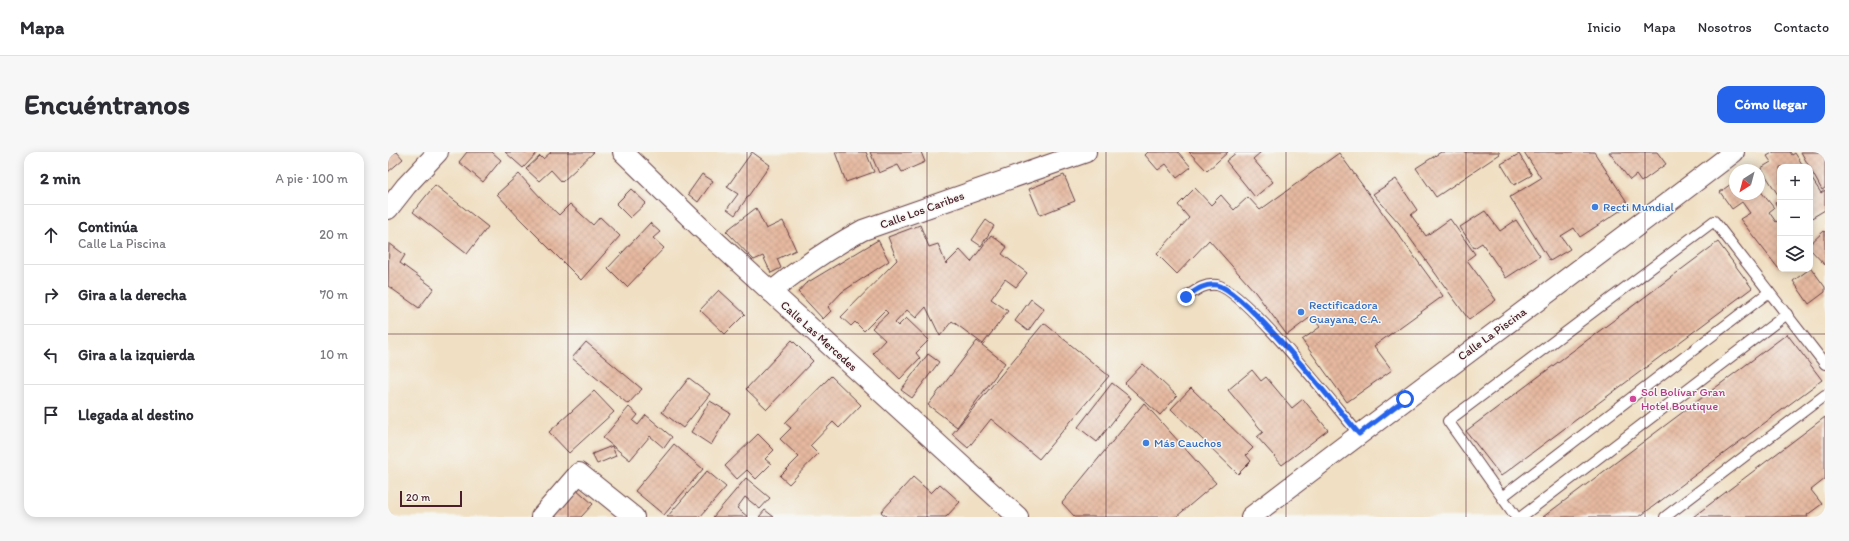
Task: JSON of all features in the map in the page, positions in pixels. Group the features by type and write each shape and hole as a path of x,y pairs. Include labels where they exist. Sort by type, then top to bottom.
{"street":[{"path":"388,209 406,186 438,152"},
{"name":"Calle Las Mercedes","path":"623,152 693,221 1018,517"},
{"name":"Calle Los Caribes","path":"771,292 801,267 831,247 863,230 1086,152"},
{"name":"Calle La Piscina","path":"1251,517 1359,434 1604,252 1734,152"},
{"path":"541,517 579,473 634,517"}],"lane":[{"path":"1516,517 1448,421 1714,221 1825,364"},
{"path":"1186,297 1199,288 1210,285 1227,289 1238,297 1268,329 1359,434"},
{"path":"1502,497 1769,292"},
{"path":"1522,517 1787,314"},
{"path":"1665,517 1825,395"}],"building":[{"path":"388,152 397,152 403,159 388,172"},
{"path":"467,152 492,152 501,160 483,182 459,162"},
{"path":"505,152 538,152 523,168"},
{"path":"551,152 594,152 562,182 551,170 539,181 526,169 540,156 543,159"},
{"path":"752,152 770,165 735,215 727,209 738,194 727,187"},
{"path":"835,152 866,152 874,172 846,182"},
{"path":"870,152 921,152 925,162 902,172 898,165 879,173"},
{"path":"1148,152 1178,152 1191,167 1177,178 1166,164 1158,170 1145,155"},
{"path":"1189,152 1228,152 1207,171"},
{"path":"1237,152 1261,152 1253,159 1273,182 1255,197 1226,161"},
{"path":"1441,152 1499,152 1500,154 1436,197 1416,168"},
{"path":"1524,152 1594,152 1629,205 1580,237 1574,228 1561,236 1570,249 1550,261 1510,197 1541,178"},
{"path":"1609,152 1657,152 1666,164 1641,182 1636,175 1630,180"},
{"path":"1774,152 1790,152 1792,155 1795,153 1802,164 1777,164 1777,193 1765,174 1765,166 1771,162 1767,156"},
{"path":"1801,152 1825,152 1825,188 1822,190 1813,174 1813,164 1808,164"},
{"path":"1339,153 1443,296 1374,346 1392,370 1347,402 1302,340 1320,327 1312,316 1287,335 1255,292 1209,240 1177,274 1157,254 1189,218 1178,205 1195,188 1211,205 1221,195 1234,210 1248,197 1260,210"},
{"path":"1519,154 1532,175 1514,185 1501,164"},
{"path":"519,174 559,215 570,204 593,225 600,217 620,236 581,280 497,194"},
{"path":"702,174 713,181 698,202 688,194"},
{"path":"1064,175 1075,201 1040,215 1029,189"},
{"path":"1396,179 1417,210 1411,215 1426,236 1450,219 1475,254 1467,260 1496,300 1469,320 1399,223 1373,194"},
{"path":"1813,181 1821,193 1825,190 1825,210 1813,217"},
{"path":"435,185 488,227 467,254 413,212"},
{"path":"1729,185 1729,200 1765,200 1765,197 1774,208 1769,212 1776,222 1777,221 1777,267 1740,219 1750,213 1742,202 1732,209 1720,192"},
{"path":"631,189 646,203 630,218 616,204"},
{"path":"756,208 766,229 783,221 796,250 777,259 781,268 771,273 763,256 754,260 726,231"},
{"path":"1485,211 1500,231 1516,220 1540,256 1506,278 1482,243 1474,248 1460,227"},
{"path":"986,220 994,226 981,246 972,240"},
{"path":"650,223 660,232 653,238 664,248 627,287 608,268"},
{"path":"920,225 929,247 938,244 946,264 960,250 971,262 991,235 1007,247 1002,254 1027,273 1016,287 1005,279 991,299 1008,311 983,344 952,321 940,336 926,307 916,318 907,310 895,323 898,326 906,318 929,340 916,353 920,358 900,379 873,353 885,340 872,328 888,313 885,310 864,331 855,322 851,326 841,317 897,260 888,237"},
{"path":"1824,231 1825,232 1825,265 1813,252 1813,241"},
{"path":"878,240 889,261 842,292 828,307 831,311 823,319 798,292 805,284"},
{"path":"1718,242 1752,288 1501,476 1466,431"},
{"path":"389,243 405,255 400,263 434,288 419,308 388,286"},
{"path":"1813,271 1825,287 1825,292 1809,304 1793,281 1805,272 1813,272"},
{"path":"719,290 745,314 725,334 700,310"},
{"path":"1031,299 1044,309 1028,331 1015,321"},
{"path":"1044,323 1109,376 1039,459 991,419 968,448 952,434"},
{"path":"1787,334 1822,380 1639,517 1543,517"},
{"path":"792,340 813,361 767,409 746,389"},
{"path":"977,341 1005,363 957,427 928,405"},
{"path":"586,342 642,389 628,404 572,358"},
{"path":"928,354 939,362 912,398 901,390"},
{"path":"1143,364 1177,396 1160,415 1125,383"},
{"path":"1252,370 1261,381 1266,377 1292,408 1303,399 1328,430 1282,465 1257,437 1263,432 1228,390"},
{"path":"831,376 861,405 839,428 833,422 810,446 818,454 789,484 780,476 799,457 780,439 791,428 785,423"},
{"path":"689,378 710,394 683,428 662,412"},
{"path":"1112,383 1131,398 1097,442 1078,427"},
{"path":"1191,388 1253,448 1246,455 1251,461 1238,474 1171,409"},
{"path":"594,391 614,412 569,453 549,432"},
{"path":"710,401 730,413 711,445 691,432"},
{"name":"Más Cauchos","path":"1144,403 1216,483 1176,517 1075,517 1062,503"},
{"path":"629,407 638,415 633,421 638,425 646,415 672,437 664,448 650,436 630,460 603,438"},
{"path":"1825,417 1825,479 1811,490 1822,504 1807,515 1808,517 1693,517"},
{"path":"758,434 774,450 765,459 771,464 756,479 747,470 737,479 725,466"},
{"path":"674,444 703,469 664,515 635,491"},
{"path":"612,446 616,456 597,464 592,454"},
{"path":"707,471 726,487 700,517 667,517"},
{"path":"913,477 931,493 940,484 960,502 946,517 887,517 881,512"},
{"path":"746,478 770,498 760,509 745,497 737,508 748,517 713,517"},
{"path":"575,488 593,504 581,517 549,517"},
{"path":"765,510 774,517 759,517"}],"place":[{"name":"Recti Mundial","path":"1595,207"},
{"name":"Rectificadora Guayana, C.A.","path":"1301,312"},
{"name":"Sol Bolívar Gran Hotel Boutique","path":"1633,399"},
{"name":"Más Cauchos","path":"1146,443"}],"route":[{"path":"1186,297 1199,288 1210,285 1227,289 1238,297 1268,329 1359,434 1405,399"}]}
